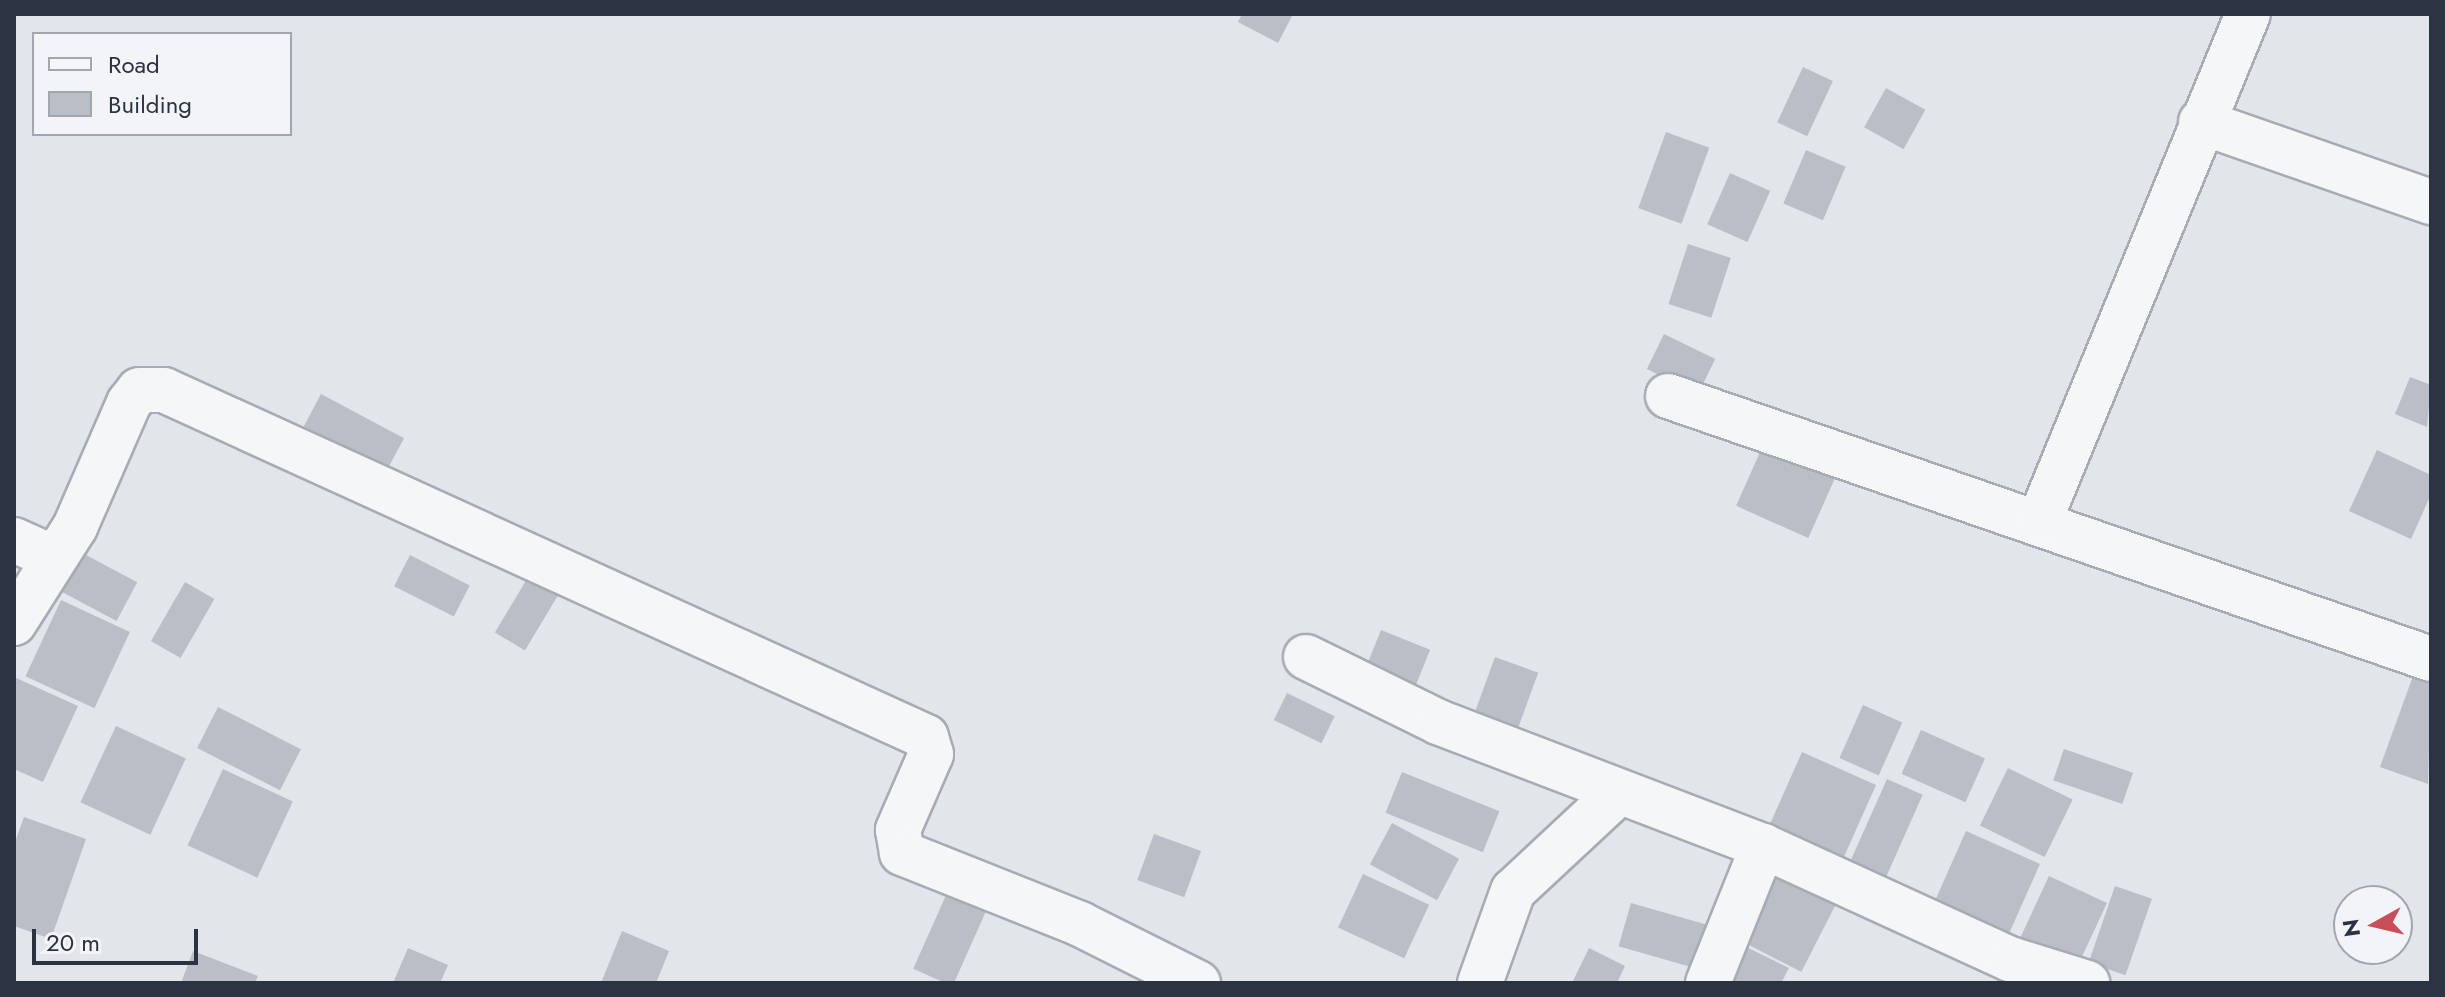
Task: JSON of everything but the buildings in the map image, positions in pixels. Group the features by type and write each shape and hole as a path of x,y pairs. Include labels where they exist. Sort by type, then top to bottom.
{"street":[{"path":"2039,522 2248,14"},
{"path":"2201,122 2431,202"},
{"path":"14,623 54,558 129,403 139,390 164,390 926,737 931,754 898,830 902,853 1080,924 1198,983"},
{"path":"1668,396 2431,659"},
{"path":"14,540 54,558"},
{"path":"1306,657 1418,714 1763,846 2010,959 2087,983"},
{"path":"1480,983 1513,891 1619,792"},
{"path":"1708,983 1763,846"}]}
